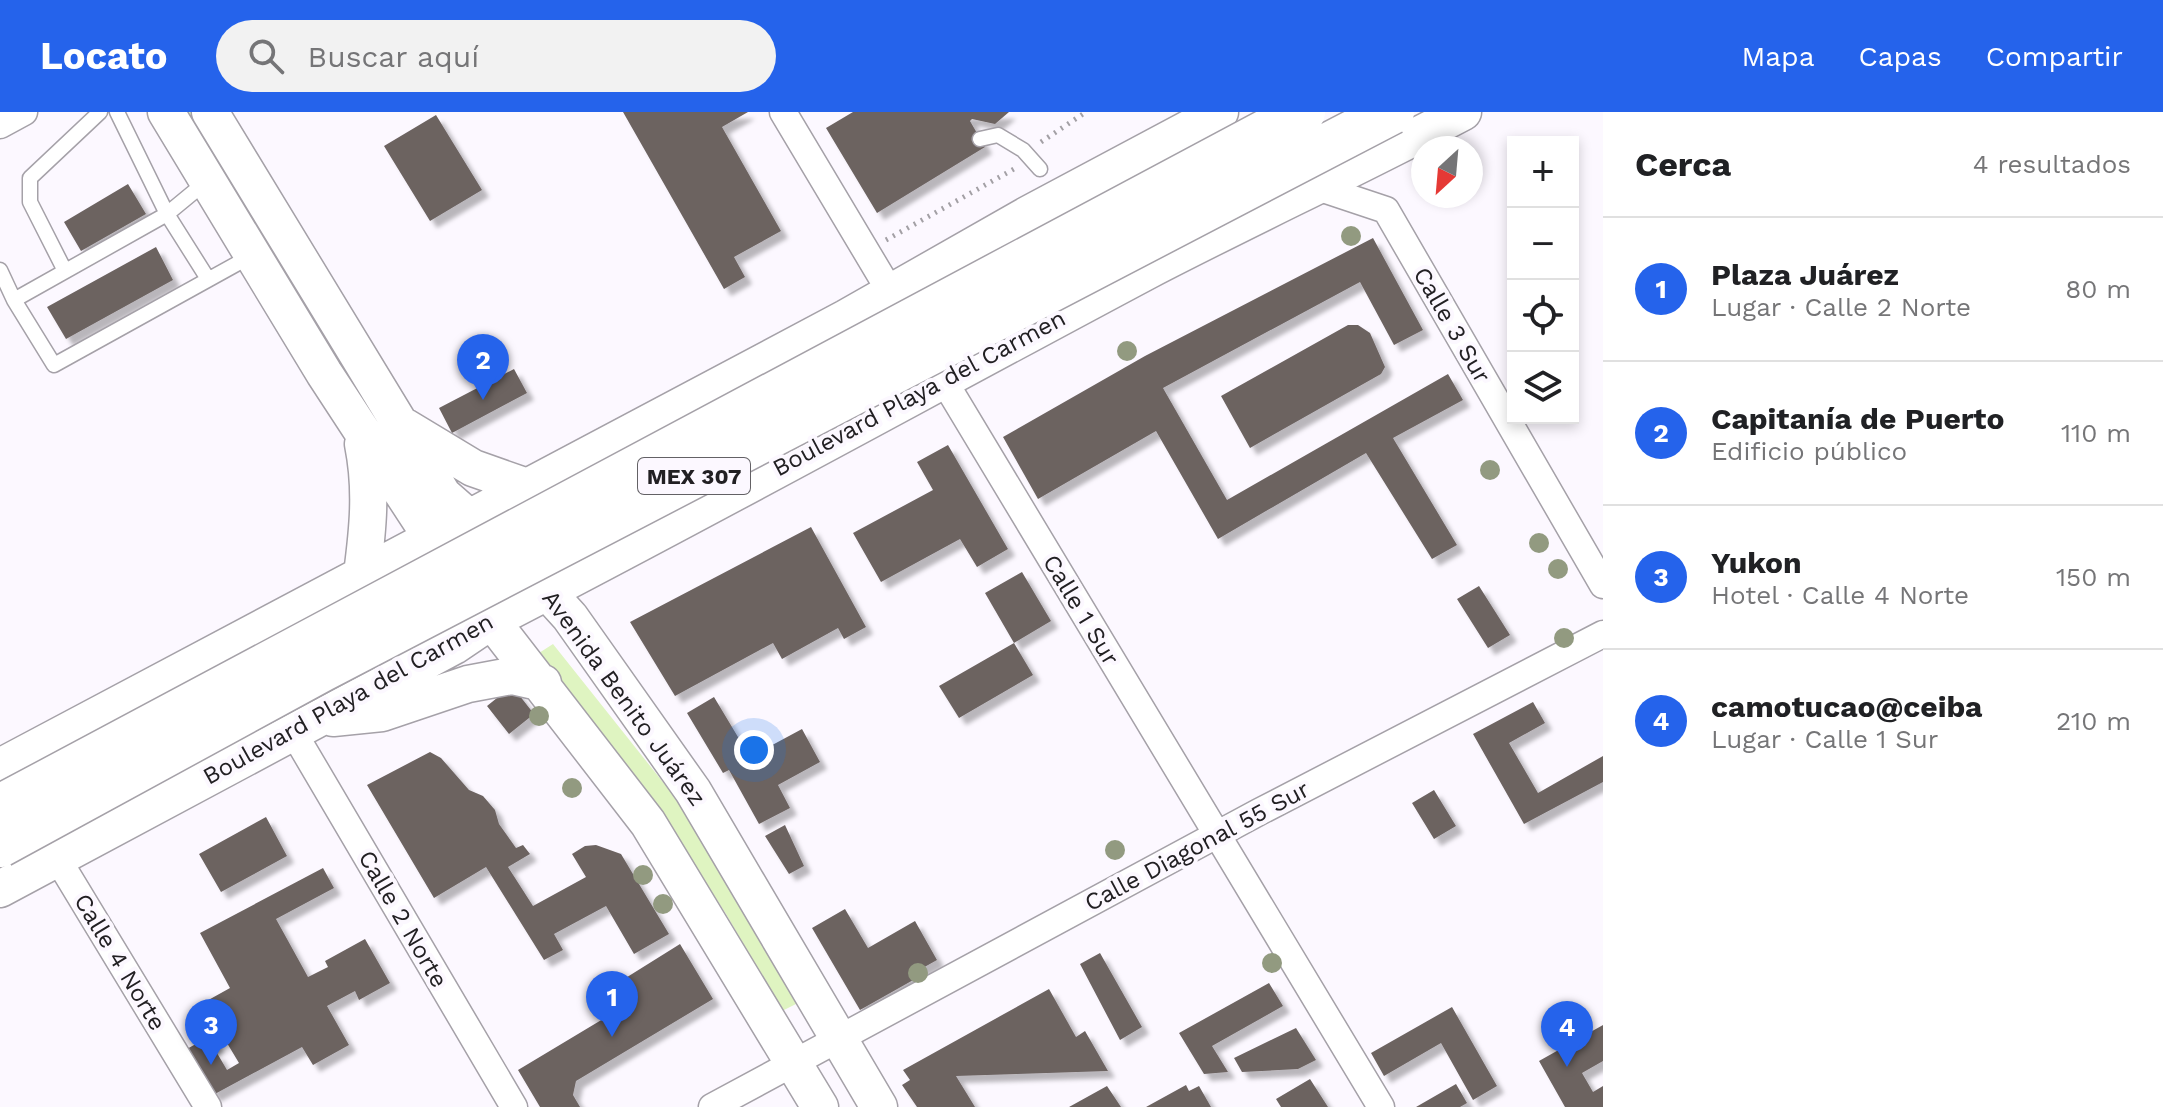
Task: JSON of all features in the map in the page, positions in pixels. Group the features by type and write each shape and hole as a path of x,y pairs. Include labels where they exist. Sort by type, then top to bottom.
{"highway":[{"name":"MEX 307","path":"0,776 1303,112"},
{"name":"MEX 307","path":"0,845 321,670 1392,112"}],"main road":[{"path":"166,112 360,429 430,537 491,621 543,683 648,823 820,1107"},
{"name":"Avenida Benito Juárez","path":"210,112 443,495 548,591 693,791 879,1107"},
{"path":"0,776 362,574 891,293 1220,112"},
{"path":"1293,112 1320,169 1317,187"},
{"name":"Boulevard Playa del Carmen","path":"0,889 454,646 491,621 1249,218 1317,187 1463,112"},
{"path":"397,422 473,468 527,487"},
{"path":"360,429 369,472 370,513 362,574"},
{"path":"302,725 382,713 468,684 500,678 512,676 543,683"}],"street":[{"path":"0,125 24,112"},
{"name":"Calle 1 Sur","path":"783,112 1381,1107"},
{"name":"Calle 3 Sur","path":"1317,187 1386,210 1603,585"},
{"name":"Calle Diagonal 55 Sur","path":"712,1107 838,1037 1603,634"},
{"name":"Calle 2 Norte","path":"302,725 514,1107"},
{"path":"0,776 57,858"},
{"name":"Calle 4 Norte","path":"57,858 208,1107"}],"lane":[{"path":"65,271 30,202 30,178 100,112"},
{"path":"117,112 167,214 208,279"},
{"path":"980,139 998,135 1028,156 1040,169"},
{"path":"14,300 167,214 207,181"},
{"path":"0,270 14,300 54,365 252,255"}],"path":[{"path":"877,231 884,241 1019,166 1046,136 1086,112"}],"green space":[{"path":"185,112 196,112 432,500 425,505"},
{"path":"553,644 678,801 798,1003 782,1011 726,914 643,786 539,653"}],"building":[{"path":"623,112 748,112 722,127 781,231 734,257 745,277 724,289"},
{"path":"853,112 1009,112 995,124 972,119 970,121 985,147 877,213 826,128"},
{"path":"436,115 482,190 430,221 384,146"},
{"path":"128,184 146,214 81,251 64,222"},
{"path":"1373,238 1423,330 1394,345 1360,282 1163,388 1227,500 1448,374 1463,400 1393,438 1457,545 1432,559 1366,453 1218,539 1156,431 1038,499 1003,437 1145,356"},
{"path":"156,247 173,280 66,339 47,307"},
{"path":"1348,325 1358,325 1370,333 1385,367 1381,374 1250,448 1221,396"},
{"path":"514,369 527,393 452,433 439,408"},
{"path":"948,445 1008,549 977,567 960,539 881,582 853,533 933,490 917,462"},
{"path":"811,527 866,627 844,639 838,628 782,659 773,643 675,696 630,622"},
{"path":"1022,572 1051,621 1014,643 985,593"},
{"path":"1479,586 1510,635 1488,648 1457,599"},
{"path":"1014,643 1033,675 959,718 939,686"},
{"path":"512,686 534,714 509,734 487,706"},
{"path":"714,697 750,757 802,729 820,762 778,785 790,808 759,824 729,770 723,773 687,713"},
{"path":"1533,702 1545,723 1509,743 1538,793 1603,756 1603,782 1524,824 1473,734"},
{"path":"430,752 441,758 469,790 483,796 495,810 499,824 516,848 523,845 530,854 508,867 533,906 586,877 572,854 585,846 596,845 621,854 669,934 634,954 606,906 554,934 563,950 544,960 486,867 434,898 367,785"},
{"path":"1434,790 1456,826 1434,839 1412,803"},
{"path":"266,817 287,856 221,892 199,854"},
{"path":"785,825 804,866 789,874 765,836"},
{"path":"323,868 334,888 276,919 308,977 328,967 325,961 365,939 390,983 359,1000 355,991 327,1006 349,1045 313,1065 302,1047 213,1095 185,1050 212,1035 217,1045 207,1051 210,1057 217,1053 227,1070 239,1063 203,1003 230,988 200,933"},
{"path":"845,909 868,948 915,921 937,960 912,974 915,979 860,1010 812,928"},
{"path":"680,944 713,999 576,1081 573,1095 580,1107 540,1107 518,1070 628,1004 616,984"},
{"path":"1100,953 1142,1027 1120,1040 1080,964"},
{"path":"1269,983 1283,1006 1212,1046 1228,1072 1204,1074 1179,1033"},
{"path":"1049,989 1076,1037 1085,1031 1108,1071 956,1076 975,1107 917,1107 902,1085 910,1080 903,1070"},
{"path":"1452,1007 1497,1086 1473,1100 1441,1043 1384,1076 1371,1053"},
{"path":"1603,1025 1603,1061 1582,1073 1593,1092 1603,1086 1603,1107 1565,1107 1539,1061"},
{"path":"1296,1028 1316,1060 1298,1069 1242,1072 1234,1058"},
{"path":"1310,1079 1328,1107 1281,1107 1276,1099"},
{"path":"1456,1084 1467,1103 1460,1107 1416,1107"},
{"path":"1186,1085 1189,1091 1199,1086 1211,1107 1146,1107"},
{"path":"1107,1086 1121,1107 1069,1107"}],"place":[{"name":"Capitanía de Puerto","path":"483,400"},
{"name":"Plaza Juárez","path":"612,1037"},
{"name":"Yukon","path":"211,1065"},
{"name":"camotucao@ceiba","path":"1567,1067"}]}
